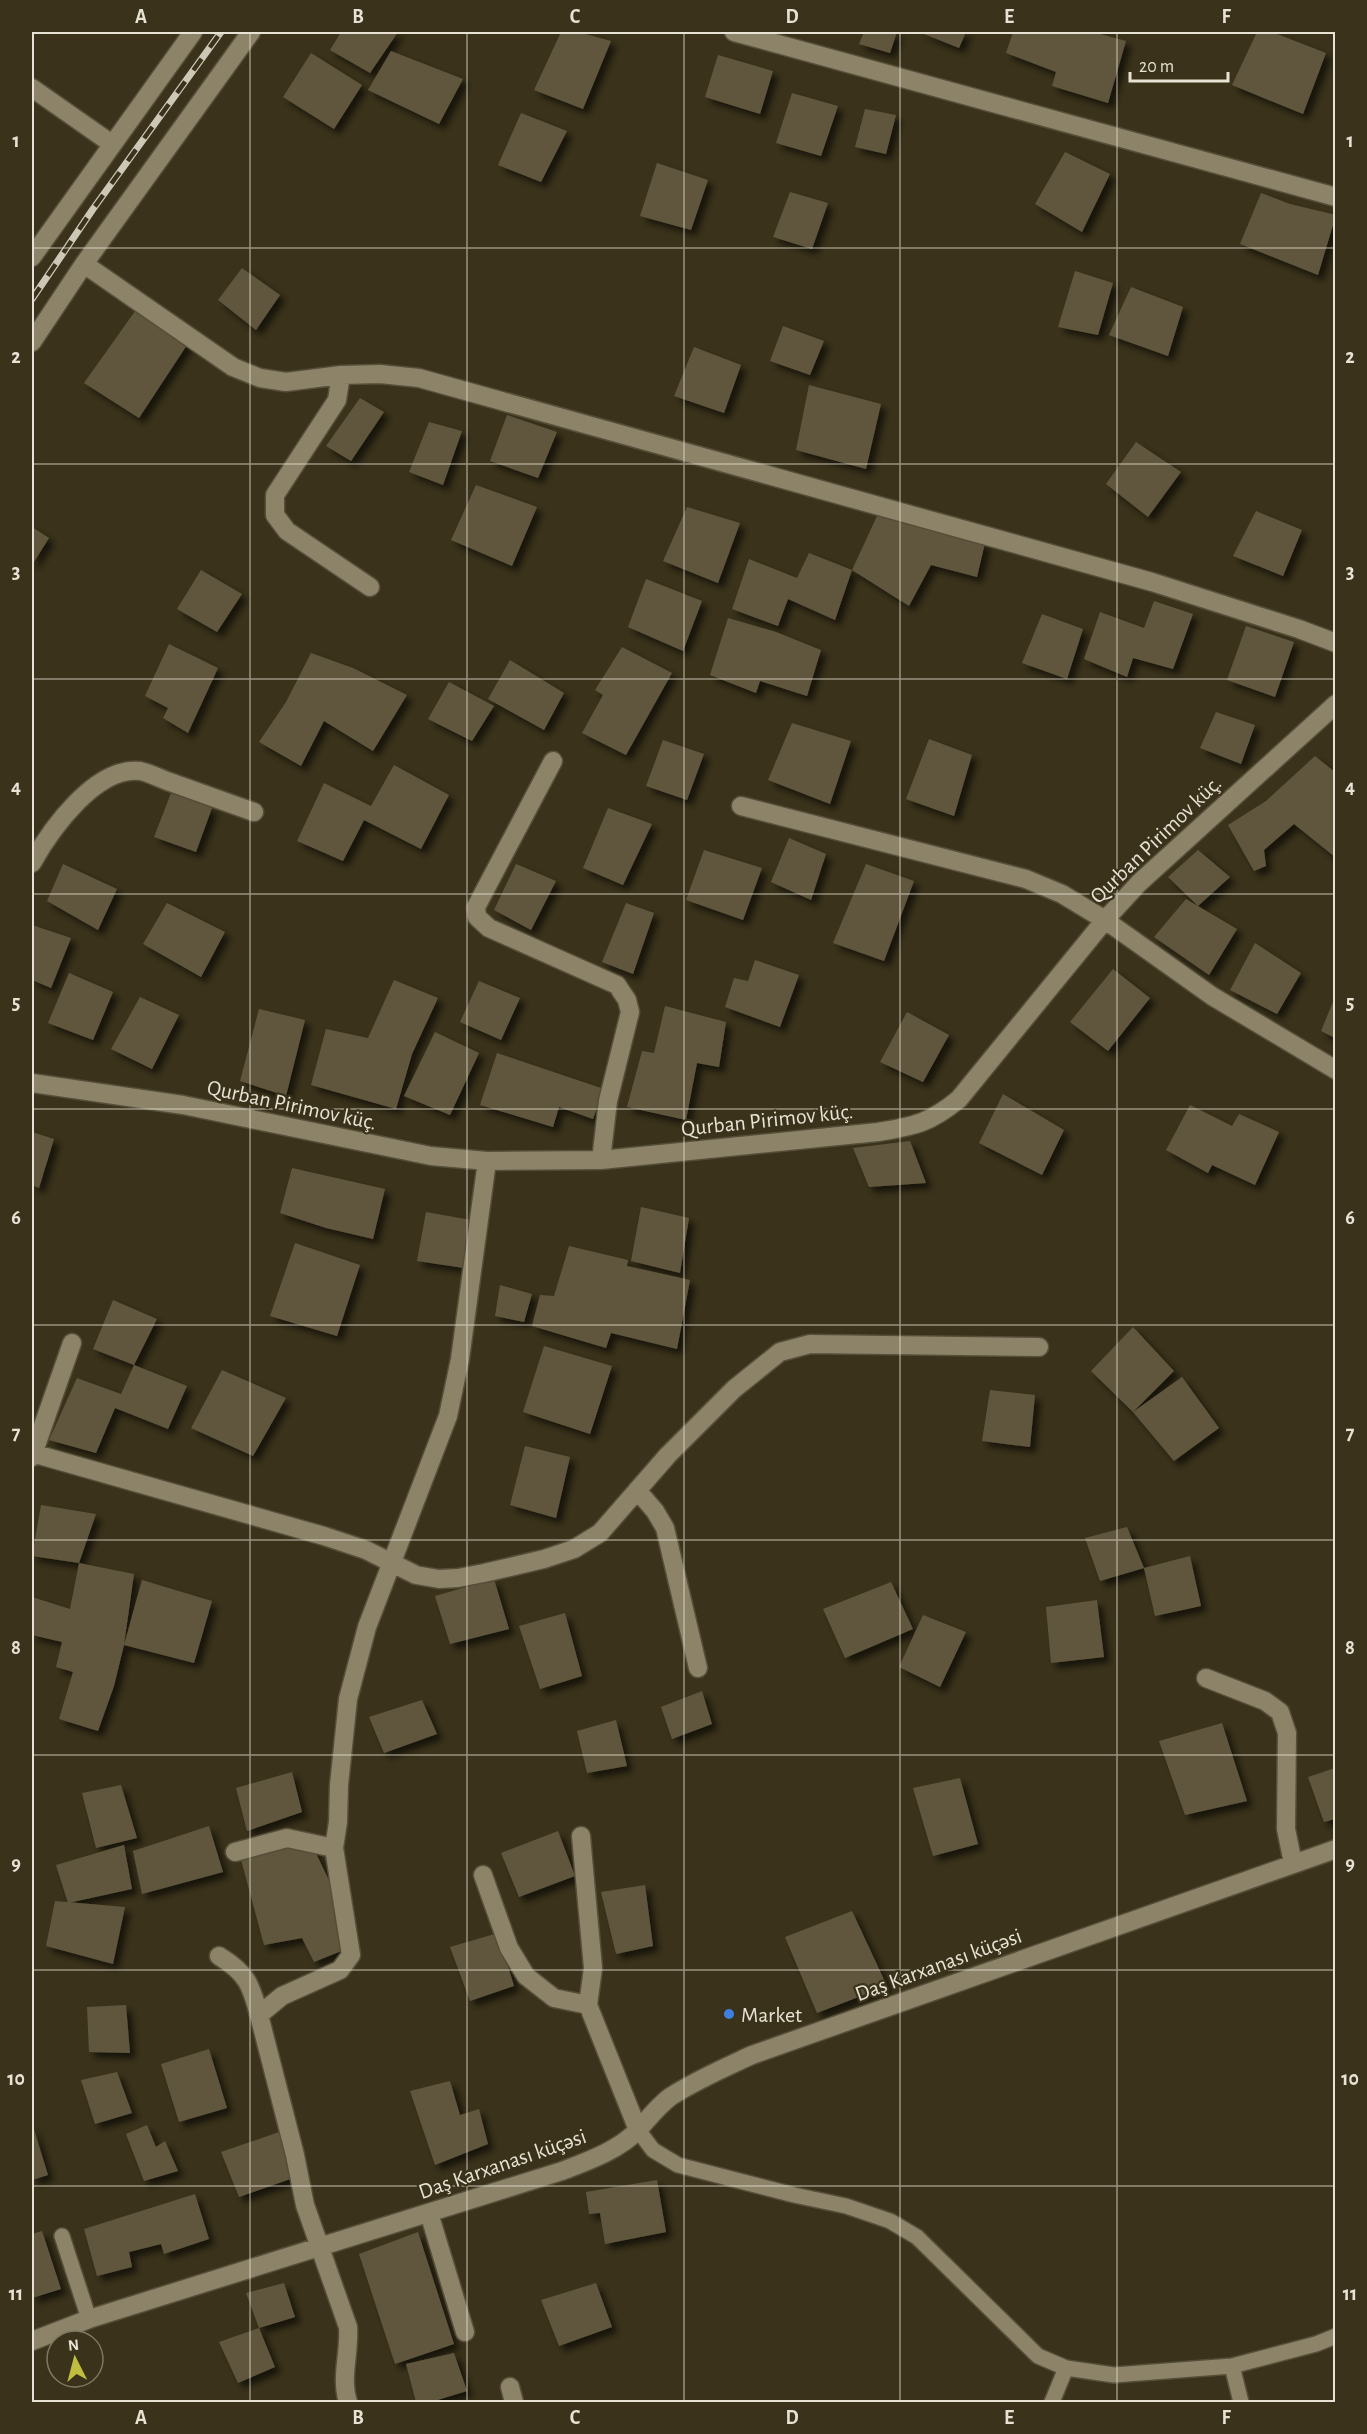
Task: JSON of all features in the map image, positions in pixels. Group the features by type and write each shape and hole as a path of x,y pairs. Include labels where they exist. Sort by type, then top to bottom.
{"street":[{"path":"32,257 193,32"},
{"path":"32,342 84,264 251,32"},
{"path":"734,32 1335,197"},
{"path":"32,88 112,144"},
{"path":"84,264 233,366 260,378 286,382 341,375 380,374 419,378 1152,582 1299,629 1335,643"},
{"path":"341,375 338,399 274,495 274,515 287,531 370,587"},
{"name":"Qurban Pirimov küç.","path":"32,1083 183,1105 431,1156 487,1161 602,1160 878,1132 919,1125 941,1114 959,1099 1105,920 1139,883 1335,704"},
{"path":"553,761 476,907 477,917 489,928 617,985 627,1000 630,1012 608,1101 602,1160"},
{"path":"32,863 41,846 69,811 94,787 113,773 140,771 254,812"},
{"path":"741,806 1026,879 1062,894 1105,920 1212,996 1335,1070"},
{"path":"259,2015 282,1995 340,1970 351,1955 334,1848 339,1822 339,1785 348,1700 367,1627 448,1416 460,1359 487,1161"},
{"path":"72,1343 32,1455 324,1536 393,1562 416,1575 439,1579 458,1578 544,1559 574,1549 600,1533 637,1490 734,1389 780,1352 810,1344 1039,1347"},
{"path":"637,1490 655,1511 665,1528 698,1668"},
{"path":"1206,1678 1265,1701 1280,1712 1287,1733 1286,1829 1293,1863"},
{"path":"581,1836 593,1968 588,2005 638,2130"},
{"path":"235,1852 287,1838 334,1848"},
{"name":"Daş Karxanası küçəsi","path":"32,2341 89,2319 320,2248 592,2160 638,2130 651,2113 670,2098 697,2081 752,2055 1335,1849"},
{"path":"483,1875 509,1948 526,1976 554,1998 588,2005"},
{"path":"219,1956 238,1967 253,1990 295,2155 305,2205 348,2327 349,2343 343,2374 348,2403"},
{"path":"429,2212 465,2332"}],"lane":[{"path":"638,2130 653,2150 678,2165 846,2206 890,2221 918,2237 1038,2356 1066,2368 1114,2375 1232,2366 1316,2344 1335,2336"},
{"path":"62,2236 89,2319"},
{"path":"1232,2366 1241,2403"},
{"path":"1052,2403 1066,2368"}],"building":[{"path":"341,32 398,32 370,73 330,50"},
{"path":"561,32 578,32 611,41 583,109 534,90"},
{"path":"864,32 897,32 890,53 859,44"},
{"path":"919,32 966,32 959,48"},
{"path":"1013,32 1093,32 1126,41 1108,103 1052,86 1056,72 1006,53"},
{"path":"1257,32 1272,32 1326,53 1303,114 1232,85"},
{"path":"391,51 463,79 439,124 368,90"},
{"path":"311,53 362,85 334,129 283,97"},
{"path":"718,55 773,71 760,114 705,97"},
{"path":"792,93 838,106 821,156 776,143"},
{"path":"865,109 896,115 886,154 855,147"},
{"path":"521,113 567,131 541,182 498,165"},
{"path":"1065,152 1110,174 1082,232 1035,204"},
{"path":"657,163 708,180 691,230 640,216"},
{"path":"790,192 828,203 812,249 773,237"},
{"path":"1261,193 1290,204 1336,215 1318,275 1240,244"},
{"path":"242,268 280,295 256,330 218,300"},
{"path":"1075,271 1113,283 1098,335 1058,327"},
{"path":"1131,287 1183,307 1168,356 1109,335"},
{"path":"138,307 189,342 139,418 84,383"},
{"path":"783,326 824,341 810,375 770,361"},
{"path":"694,347 741,365 724,413 674,396"},
{"path":"809,385 881,404 866,469 796,450"},
{"path":"360,398 384,412 351,461 326,446"},
{"path":"507,415 557,432 538,478 490,461"},
{"path":"429,422 462,431 443,485 409,472"},
{"path":"1136,442 1181,472 1148,517 1106,484"},
{"path":"476,485 537,507 512,566 451,540"},
{"path":"687,507 740,523 718,583 663,561"},
{"path":"1256,511 1302,530 1283,576 1233,556"},
{"path":"878,514 985,543 977,577 931,565 909,606 852,570"},
{"path":"32,527 49,538 32,565"},
{"path":"809,553 852,570 835,620 788,599 778,626 732,609 749,559 797,578"},
{"path":"201,570 242,594 217,632 177,609"},
{"path":"646,579 702,601 683,651 628,627"},
{"path":"1154,601 1193,614 1173,669 1133,658 1127,677 1084,659 1100,612 1144,628"},
{"path":"1042,614 1083,629 1067,679 1022,663"},
{"path":"728,618 776,632 821,650 807,696 760,681 756,693 710,675"},
{"path":"1246,626 1294,642 1275,697 1227,680"},
{"path":"169,644 218,668 188,733 163,718 168,708 145,696"},
{"path":"622,647 672,673 626,755 582,733 603,695 595,690"},
{"path":"311,653 353,668 407,695 373,751 324,721 301,766 259,742 286,702"},
{"path":"510,660 564,693 544,730 488,699"},
{"path":"449,682 494,706 472,741 428,719"},
{"path":"1216,712 1255,725 1241,764 1200,748"},
{"path":"792,723 851,741 830,804 768,780"},
{"path":"929,739 972,755 954,816 906,799"},
{"path":"663,740 704,754 687,800 646,786"},
{"path":"1315,756 1335,772 1335,857 1294,824 1264,850 1266,866 1254,871 1228,825 1266,801"},
{"path":"394,765 449,795 421,849 364,820 343,861 297,841 324,783 371,806"},
{"path":"171,793 212,808 196,852 154,837"},
{"path":"608,808 652,824 623,885 583,868"},
{"path":"789,838 826,854 811,900 771,882"},
{"path":"704,850 762,868 743,920 686,900"},
{"path":"1198,850 1230,877 1198,906 1168,877"},
{"path":"63,864 117,889 98,930 47,901"},
{"path":"516,864 556,881 531,930 494,910"},
{"path":"866,864 914,881 884,961 833,943"},
{"path":"1186,899 1237,929 1209,975 1154,937"},
{"path":"167,903 225,932 201,977 143,944"},
{"path":"626,903 654,913 633,974 602,962"},
{"path":"32,925 71,938 51,988 32,980"},
{"path":"1255,943 1301,973 1277,1014 1230,990"},
{"path":"755,960 799,975 780,1027 725,1007 734,978 748,981"},
{"path":"1113,969 1150,998 1108,1051 1070,1022"},
{"path":"69,973 113,992 93,1040 48,1023"},
{"path":"394,980 438,998 412,1054 396,1109 311,1085 326,1029 368,1038"},
{"path":"479,981 520,998 501,1040 460,1022"},
{"path":"140,997 179,1015 152,1069 111,1049"},
{"path":"1335,997 1335,1038 1321,1031"},
{"path":"665,1006 726,1022 719,1067 697,1063 686,1120 627,1107 642,1051 654,1053"},
{"path":"259,1009 305,1020 286,1096 240,1081"},
{"path":"907,1012 949,1035 923,1082 880,1062"},
{"path":"435,1032 479,1053 450,1115 404,1096"},
{"path":"497,1053 604,1089 593,1119 559,1107 553,1127 480,1105"},
{"path":"1003,1094 1064,1130 1042,1175 979,1143"},
{"path":"1190,1105 1232,1126 1239,1114 1279,1132 1255,1185 1212,1165 1208,1173 1166,1150"},
{"path":"32,1132 54,1139 39,1188 32,1185"},
{"path":"910,1141 926,1183 869,1187 853,1148"},
{"path":"292,1168 385,1189 373,1239 326,1228 280,1213"},
{"path":"641,1207 689,1218 680,1273 631,1261"},
{"path":"426,1212 471,1220 464,1268 417,1261"},
{"path":"295,1243 360,1265 337,1336 270,1316"},
{"path":"569,1246 628,1260 627,1266 690,1280 677,1349 611,1333 606,1348 532,1326 540,1295 554,1296"},
{"path":"500,1285 532,1294 524,1322 495,1316"},
{"path":"113,1300 157,1319 134,1365 93,1349"},
{"path":"1133,1327 1174,1371 1133,1412 1091,1371"},
{"path":"544,1346 612,1366 590,1434 523,1412"},
{"path":"134,1365 187,1386 168,1429 115,1408 96,1453 49,1440 77,1378 121,1394"},
{"path":"222,1370 286,1398 253,1456 191,1428"},
{"path":"1182,1377 1219,1428 1174,1461 1133,1412"},
{"path":"990,1390 1035,1395 1030,1447 982,1441"},
{"path":"525,1446 570,1457 556,1518 510,1505"},
{"path":"41,1505 96,1514 79,1563 32,1556"},
{"path":"1127,1527 1144,1568 1100,1581 1085,1538"},
{"path":"1190,1556 1201,1606 1155,1616 1144,1568"},
{"path":"79,1563 134,1574 124,1645 114,1686 98,1731 59,1719 73,1672 56,1667 62,1642 32,1635 32,1597 70,1609"},
{"path":"494,1579 509,1629 450,1644 435,1596"},
{"path":"142,1580 212,1601 194,1663 124,1645"},
{"path":"891,1582 913,1629 845,1658 823,1609"},
{"path":"1097,1600 1104,1657 1051,1663 1046,1607"},
{"path":"565,1613 582,1676 540,1689 519,1626"},
{"path":"923,1615 966,1632 940,1687 899,1667"},
{"path":"702,1691 712,1724 672,1739 661,1707"},
{"path":"422,1700 437,1734 384,1753 369,1717"},
{"path":"616,1720 627,1766 587,1773 577,1731"},
{"path":"1222,1723 1247,1801 1185,1815 1159,1741"},
{"path":"1335,1768 1335,1819 1324,1822 1308,1777"},
{"path":"292,1772 302,1812 247,1831 236,1788"},
{"path":"960,1778 978,1844 933,1856 913,1788"},
{"path":"121,1785 137,1838 96,1848 82,1793"},
{"path":"209,1826 223,1872 142,1894 133,1851"},
{"path":"558,1831 575,1876 519,1897 501,1853"},
{"path":"124,1845 132,1889 68,1903 56,1865"},
{"path":"312,1845 336,1895 344,1950 314,1962 302,1938 264,1945 240,1856"},
{"path":"645,1885 653,1946 616,1954 601,1892"},
{"path":"55,1901 125,1907 113,1964 46,1946"},
{"path":"852,1911 887,1986 817,2013 785,1937"},
{"path":"498,1933 514,1986 470,2001 450,1947"},
{"path":"126,2005 130,2053 89,2052 87,2007"},
{"path":"209,2049 227,2108 179,2122 161,2064"},
{"path":"117,2072 132,2113 95,2124 81,2080"},
{"path":"450,2081 460,2115 479,2109 488,2144 435,2165 410,2091"},
{"path":"32,2123 48,2175 32,2180"},
{"path":"147,2125 156,2147 165,2141 178,2171 144,2181 126,2134"},
{"path":"285,2130 296,2177 239,2197 221,2152"},
{"path":"657,2180 666,2232 605,2244 600,2213 589,2214 586,2192"},
{"path":"195,2194 209,2239 164,2254 161,2244 129,2252 132,2267 97,2276 84,2229"},
{"path":"42,2231 61,2289 32,2298 32,2234"},
{"path":"418,2232 454,2344 395,2364 359,2254"},
{"path":"284,2283 295,2317 259,2328 246,2293"},
{"path":"596,2283 612,2327 559,2346 541,2300"},
{"path":"259,2328 275,2367 238,2383 219,2342"},
{"path":"454,2353 467,2391 431,2402 416,2402 406,2364"},
{"path":"134,2400 179,2400 179,2402 134,2402"}],"railway":[{"path":"32,299 93,209 221,32"}],"place":[{"name":"Market","path":"729,2014"}]}
